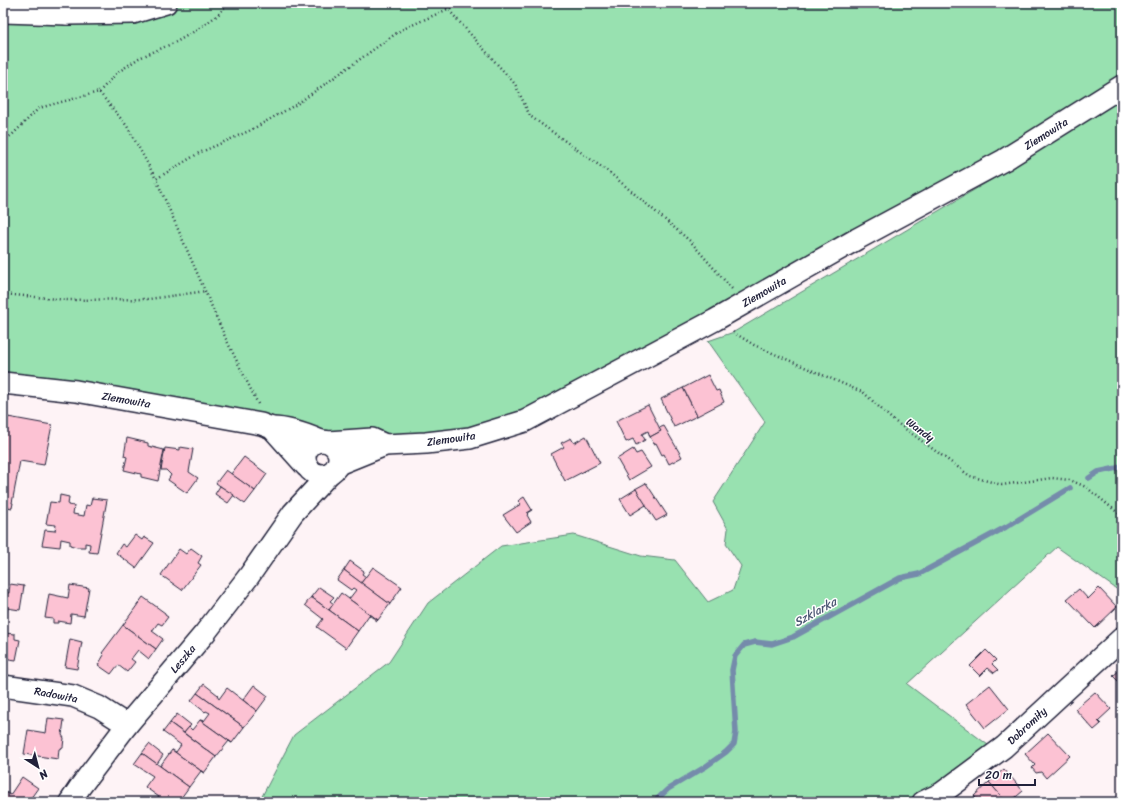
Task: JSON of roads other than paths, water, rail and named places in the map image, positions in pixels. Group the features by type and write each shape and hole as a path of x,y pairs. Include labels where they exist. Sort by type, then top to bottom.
{"street":[{"path":"3,12 128,8 166,3"},
{"name":"Ziemowita","path":"334,469 386,445 426,443 470,438 525,421 715,320 857,239 1004,160 1122,86"},
{"name":"Ziemowita","path":"3,383 76,391 261,424 272,428 284,428 324,441 372,439 386,445"},
{"path":"272,428 307,468 318,475 324,476 334,469 338,451 335,447 324,441 312,444 304,456 307,468"},
{"name":"Leszka","path":"293,514 307,468"},
{"name":"Leszka","path":"70,802 127,725 209,628 249,576 293,514 334,469"},
{"name":"Dobromiły","path":"923,802 947,797 1004,747 1122,638"},
{"name":"Radowita","path":"3,686 73,696 99,707 127,725"}],"waterway":[{"name":"Szklarka","path":"1089,478 1098,472 1117,468 1122,465"},
{"name":"Szklarka","path":"654,802 668,789 705,767 726,752 734,744 736,732 732,670 735,656 744,645 755,642 772,644 793,637 900,578 919,574 1006,527 1070,488"}]}
